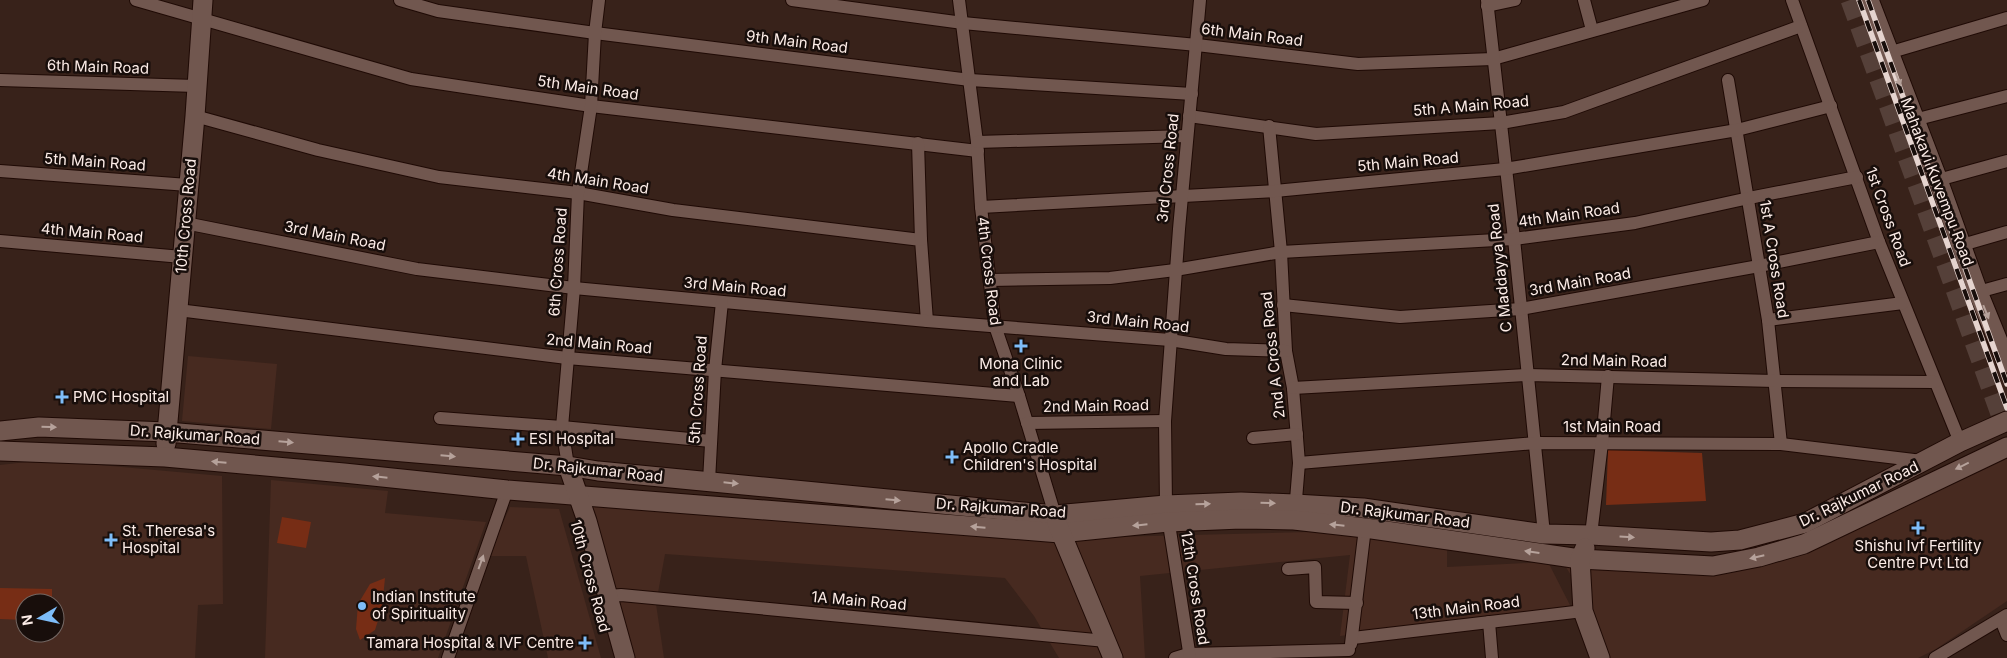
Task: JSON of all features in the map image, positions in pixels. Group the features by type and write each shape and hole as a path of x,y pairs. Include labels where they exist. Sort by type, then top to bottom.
{"main road":[{"name":"10th Cross Road","path":"165,457 195,116 203,0"},
{"name":"Mahakavi Kuvempu Road","path":"1869,0 1938,180 1978,292 2007,363"},
{"name":"Dr. Rajkumar Road","path":"0,431 39,427 168,432 568,466 1055,515 1167,514 1240,519 1295,512 1363,508 1544,534 1591,534 1711,542 1740,540 1804,523 1960,442 2006,425"},
{"name":"Dr. Rajkumar Road","path":"1295,512 1364,528 1580,559 1713,566 1759,557 1804,544 2007,447"},
{"name":"Dr. Rajkumar Road","path":"0,451 165,457 507,490 1060,533 1167,514"},
{"path":"568,466 573,495"},
{"name":"10th Cross Road","path":"573,495 582,504 625,658"},
{"name":"10th Cross Road","path":"573,495 612,658"},
{"path":"1363,508 1364,528"},
{"name":"4th Cross Road","path":"1055,515 1060,533 1110,650"},
{"path":"1591,534 1580,559 1583,611 1600,658"}],"street":[{"name":"5th Main Road","path":"136,0 411,79 591,106 918,143 977,146 1187,136"},
{"name":"9th Main Road","path":"400,0 438,10 595,33 970,80 1192,94"},
{"name":"6th Cross Road","path":"568,466 562,427 574,288 578,193 591,106 595,33 599,0"},
{"name":"6th Main Road","path":"792,0 963,23 1197,45 1358,64 1493,59 1703,0"},
{"name":"4th Cross Road","path":"959,0 970,80 981,207 995,326 1019,396 1055,515"},
{"name":"3rd Cross Road","path":"1165,421 1175,270 1200,0"},
{"path":"1487,3 1515,0"},
{"path":"1584,0 1592,30"},
{"name":"1st Cross Road","path":"1792,0 1879,242 1960,442"},
{"name":"C Maddayya Road","path":"1487,3 1514,239 1544,534"},
{"path":"1888,53 2007,18"},
{"name":"5th A Main Road","path":"1190,116 1316,134 1501,123 1564,112 1801,26"},
{"name":"6th Main Road","path":"0,80 196,86"},
{"name":"1st A Cross Road","path":"1728,80 1768,320 1781,444"},
{"path":"1914,120 2007,96"},
{"name":"5th Main Road","path":"981,207 1275,191 1505,169 1737,130 1831,106"},
{"name":"4th Main Road","path":"195,116 318,150 439,177 578,193 674,210 921,240"},
{"name":"2nd A Cross Road","path":"1269,126 1281,252 1286,351 1293,388 1299,463 1295,512"},
{"path":"918,143 921,240 927,321"},
{"path":"1938,180 2007,161"},
{"name":"5th Main Road","path":"0,171 188,185"},
{"name":"4th Main Road","path":"990,280 1110,278 1175,270 1281,252 1514,239 1635,223 1857,177"},
{"name":"3rd Main Road","path":"185,223 417,270 574,288 722,302 927,321 1170,340 1226,349 1286,351"},
{"path":"1962,245 2007,232"},
{"name":"4th Main Road","path":"0,241 182,257"},
{"name":"3rd Main Road","path":"1283,304 1400,317 1520,309 1759,266 1879,242"},
{"path":"1978,292 2007,284"},
{"name":"5th Cross Road","path":"709,481 715,370 722,302"},
{"path":"1768,320 1903,303"},
{"name":"2nd Main Road","path":"178,310 567,358 1019,396"},
{"name":"2nd Main Road","path":"1293,388 1528,375 1775,381 1935,382"},
{"path":"1591,534 1608,376"},
{"path":"440,418 711,441"},
{"name":"2nd Main Road","path":"1027,423 1165,421"},
{"name":"12th Cross Road","path":"1165,421 1167,514 1189,656"},
{"path":"1253,438 1297,434"},
{"name":"1st Main Road","path":"1299,463 1535,443 1781,444 1924,462"},
{"path":"448,658 507,490"},
{"path":"1349,649 1357,603 1364,528"},
{"path":"1288,569 1315,567 1316,602 1357,603"},
{"name":"1A Main Road","path":"608,596 631,596 1110,650"},
{"name":"13th Main Road","path":"1175,658 1349,649 1490,622 1583,611"},
{"path":"1939,657 2004,618 2007,635"},
{"path":"1490,622 1492,658"}],"shaded area":[{"path":"188,356 277,364 271,429 182,421"},
{"path":"1608,450 1702,453 1706,501 1606,505"},
{"path":"2004,452 2007,459 2007,601 1936,649 1918,658 1607,658 1587,601 1564,564 1713,571 1806,548"},
{"name":"St. Theresa's Hospital","path":"44,460 222,476 223,604 198,605 195,658 0,658 0,465"},
{"name":"Indian Institute of Spirituality","path":"271,480 388,491 385,513 486,522 438,658 265,658"},
{"path":"590,505 1056,542 1102,658 1059,658 1034,616 1005,578 665,554 656,604 664,658 634,658"},
{"path":"510,507 559,509 601,658 548,658 526,556 488,556"},
{"path":"282,517 311,522 306,548 277,543"},
{"path":"1346,531 1447,546 1447,567 1548,562 1571,607 1340,636 1350,555 1140,576 1145,658 1120,658 1072,538"},
{"path":"385,578 382,608 375,630 360,640 356,629 358,604 370,584"},
{"path":"0,588 52,589 52,593 15,593 15,620 0,619"}],"tunnel":[{"path":"1850,0 2003,422"}],"railway":[{"path":"1859,0 2007,408"},
{"path":"1868,0 2007,384"}],"place":[{"name":"Mona Clinic and Lab","path":"1021,346"},
{"name":"PMC Hospital","path":"62,397"},
{"name":"ESI Hospital","path":"518,439"},
{"name":"Apollo Cradle Children's Hospital","path":"952,457"},
{"name":"Shishu Ivf Fertility Centre Pvt Ltd","path":"1918,528"},
{"name":"St. Theresa's Hospital","path":"111,540"},
{"name":"Indian Institute of Spirituality","path":"362,606"},
{"name":"Tamara Hospital & IVF Centre","path":"585,643"}]}
